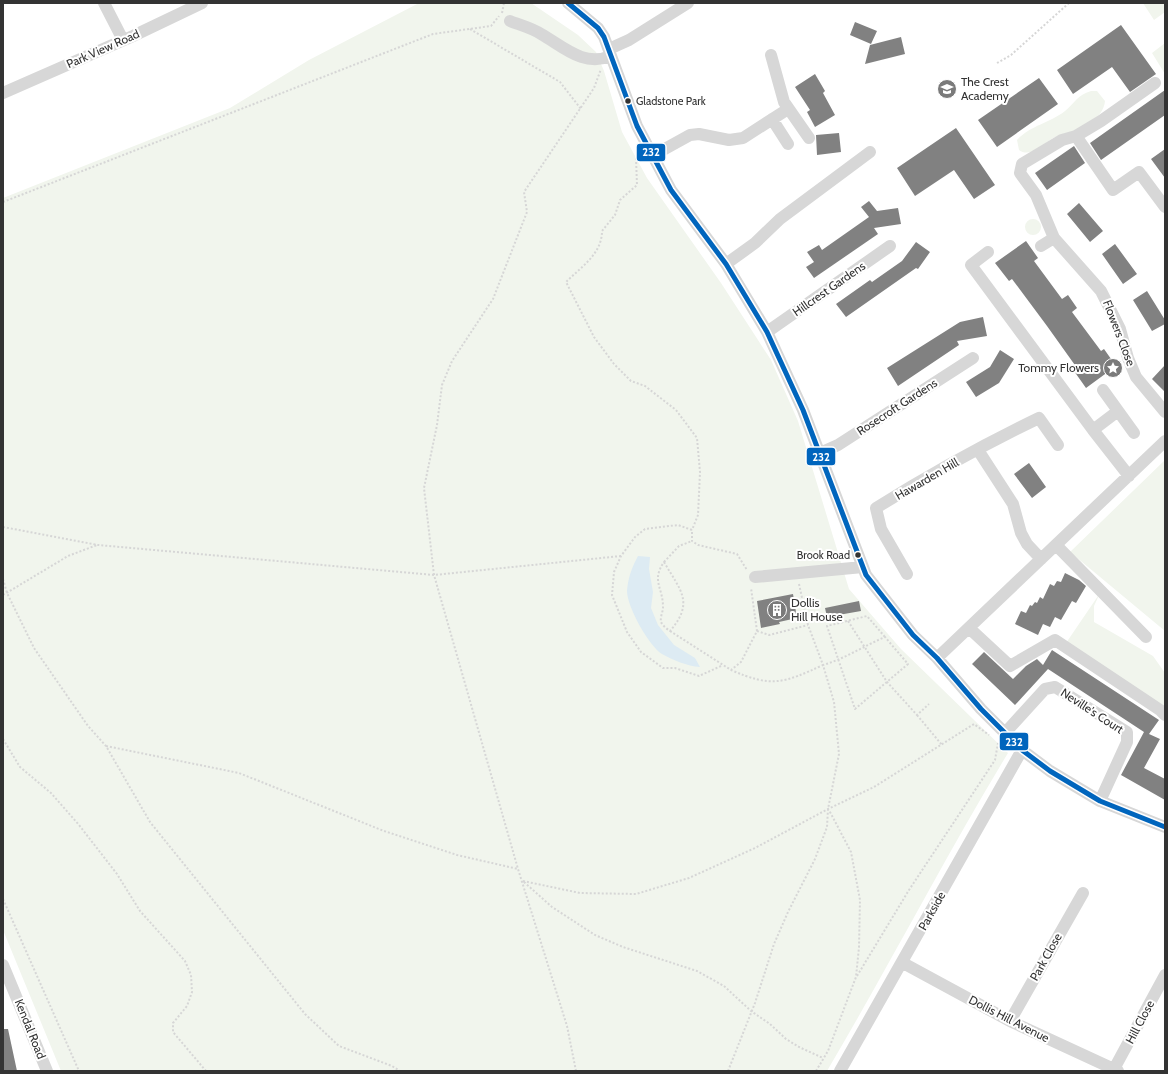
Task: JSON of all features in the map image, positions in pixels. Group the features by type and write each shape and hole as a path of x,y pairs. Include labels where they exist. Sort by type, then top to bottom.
{"street":[{"path":"104,3 123,40"},
{"name":"Park View Road","path":"3,93 202,3"},
{"path":"568,3 598,28 610,53 637,126 652,156 671,190 726,264 767,332 801,404 866,575 881,596 913,635 937,658 981,709 1002,738 1022,750 1050,771 1100,801 1165,827"},
{"path":"510,21 540,33 575,56 602,60 629,40 688,3"},
{"path":"771,56 784,102 809,138"},
{"path":"1155,83 1101,121 1076,136 1113,190 1139,172 1165,207"},
{"path":"652,156 690,135 699,134 736,140 743,138 788,109"},
{"path":"772,119 788,144"},
{"name":"Flowers Close","path":"1076,136 1062,140 1022,164 1020,173 1036,195 1054,238 1101,291 1120,329 1128,358 1136,377 1165,412"},
{"path":"726,264 750,247 775,223 870,152"},
{"path":"1041,246 1054,238"},
{"name":"Hillcrest Gardens","path":"767,332 890,246"},
{"path":"988,252 971,265 1093,430 1129,476"},
{"name":"Rosecroft Gardens","path":"820,453 838,445 973,358"},
{"path":"1104,390 1134,433"},
{"path":"1093,430 1118,411"},
{"name":"Hawarden Hill","path":"907,574 882,529 876,508 929,475 1039,418 1058,445"},
{"path":"937,658 1165,441"},
{"path":"978,450 1013,504 1021,533 1027,544 1040,559"},
{"path":"1056,545 1146,637"},
{"path":"755,577 863,567"},
{"path":"969,628 1010,666 1055,640 1160,710 1165,715"},
{"name":"Neville's Court","path":"1002,738 1045,689 1055,687 1127,732 1127,742 1100,801"},
{"name":"Parkside","path":"841,1071 1022,750"},
{"name":"Park Close","path":"1010,1021 1083,893"},
{"name":"Dollis Hill Avenue","path":"903,963 1010,1021 1116,1070"},
{"name":"Kendal Road","path":"3,965 47,1071"},
{"name":"Hill Close","path":"1116,1070 1165,975"}],"path":[{"path":"3,202 433,34 491,26 502,12 504,3"},
{"path":"997,63 1011,55 1069,3"},
{"path":"469,29 560,82 581,109"},
{"path":"576,1071 567,1026 518,868 434,575 424,488 437,425 442,385 452,361 493,299 527,212 524,192 594,88 601,70 597,59"},
{"path":"636,158 637,185 620,200 615,215 602,231 602,242 594,255 566,282 594,337 614,364 631,381 645,386 676,410 697,438 700,472 698,516 692,530 692,541"},
{"path":"692,530 678,525 645,529 635,537 621,556 614,572 612,595 627,632 641,652 663,668 675,668 699,676 721,666"},
{"path":"3,527 98,545 434,575 621,556"},
{"path":"692,541 679,546 658,570 657,583 663,602 661,620 662,624 670,631 721,666 753,680 776,683 795,678 885,637"},
{"path":"692,541 698,545 737,554 747,570 755,577 751,584 757,631 741,662 731,670"},
{"path":"3,595 68,556 98,545"},
{"path":"664,562 682,590 684,600 683,613 670,631"},
{"path":"728,1071 774,944 788,912 815,860 827,826 828,808 839,754 834,702 823,665 808,626 796,573"},
{"path":"3,579 6,593 34,648 88,726 106,746 150,822 306,1014 339,1046 392,1066 400,1071"},
{"path":"866,616 908,664 855,709 827,626 848,621 866,616"},
{"path":"848,621 887,682 942,745"},
{"path":"757,631 769,635 808,626"},
{"path":"917,715 930,704"},
{"path":"523,881 580,893 636,894 689,878 755,848 828,808 874,787 974,724 992,738"},
{"path":"816,1071 824,1058 856,977 909,890 995,760 1002,738"},
{"path":"3,739 20,767 51,793 79,825 117,874 140,911 185,961 191,975 192,992 187,1006 173,1023 173,1032 206,1071"},
{"path":"106,746 239,773 384,831 457,855 518,868"},
{"path":"828,808 851,852 860,900 856,977"},
{"path":"523,881 552,907 595,935 623,947 697,971 724,986 751,1011 770,1024 786,1039 799,1048 824,1058"},
{"path":"3,899 79,1071"}],"shaded area":[{"name":"Gladstone Park","path":"419,3 531,3 578,35 596,52 604,71 622,132 647,178 721,283 771,360 798,421 849,589 901,649 1008,753 827,1071 61,1071 3,930 3,198 230,108 309,60"},
{"path":"1143,3 1165,3 1165,12 1154,20"},
{"path":"1165,43 1165,74 1152,53"},
{"path":"1091,91 1097,91 1105,101 1101,113 1096,118 1073,132 1055,137 1038,149 1028,152 1019,150 1017,140 1022,135 1034,127 1059,115 1079,97"},
{"path":"1030,219 1036,219 1041,224 1039,233 1036,235 1030,235 1025,230 1025,224"},
{"path":"1165,460 1165,631 1070,552"},
{"path":"638,556 650,557 649,569 653,592 651,608 658,625 674,645 695,658 700,667 680,662 662,654 645,635 635,616 627,591 628,582"},
{"path":"1100,593 1094,606 1094,622 1153,656 1165,673 1165,714 1064,646"}],"building":[{"path":"855,22 877,31 871,44 850,35"},
{"path":"1121,25 1156,74 1130,92 1112,67 1073,94 1057,70"},
{"path":"901,37 905,54 865,64 870,45"},
{"path":"815,74 825,91 823,93 835,115 815,127 807,112 810,110 795,87"},
{"path":"1039,78 1058,104 997,147 978,120"},
{"path":"1165,90 1165,115 1101,160 1090,143"},
{"path":"956,128 995,185 974,199 954,170 915,196 897,168"},
{"path":"839,133 841,152 817,155 816,135"},
{"path":"1074,146 1085,163 1047,190 1035,173"},
{"path":"1165,149 1165,178 1151,159"},
{"path":"869,201 877,211 898,208 901,224 874,228 878,234 814,278 806,267 814,262 807,252 819,245 822,250 869,217 861,207"},
{"path":"1079,203 1103,231 1090,242 1067,214"},
{"path":"1026,241 1038,258 1034,261 1062,299 1068,295 1077,308 1072,312 1101,351 1104,349 1116,366 1086,388 1074,371 1077,368 1047,326 1012,279 1009,281 995,263"},
{"path":"916,242 930,252 918,269 916,268 846,317 836,304 870,280 872,282 902,261"},
{"path":"1115,244 1137,274 1123,284 1102,254"},
{"path":"1147,291 1165,320 1165,324 1152,331 1133,300"},
{"path":"983,317 987,336 957,341 959,345 898,386 887,368 960,322"},
{"path":"1000,350 1014,359 999,383 976,397 966,382 990,367"},
{"path":"1165,365 1165,392 1152,379"},
{"path":"1029,463 1046,487 1032,498 1014,474"},
{"path":"1065,573 1079,580 1086,586 1076,603 1072,601 1061,620 1055,617 1050,627 1043,624 1038,635 1015,624 1021,611 1026,613 1030,605 1032,606 1035,602 1037,603 1040,597 1043,599 1050,584 1054,586 1057,581 1061,582"},
{"name":"Dollis Hill House","path":"793,594 797,618 779,622 780,624 761,628 757,601"},
{"path":"859,601 861,611 827,617 825,608"},
{"path":"1052,650 1159,720 1149,734 1160,739 1144,768 1165,779 1165,800 1121,775 1144,732 1048,669 1015,705 972,664 984,652 1013,679 1026,666 1037,659 1043,665"},
{"path":"3,1029 8,1029 17,1071 3,1071"}],"transit line":[{"name":"232","path":"568,3 598,28 604,37 637,126 671,190 726,264 767,332 803,410 866,575 913,635 937,658 981,709 1022,750 1050,771 1100,801 1165,827"}],"place":[{"name":"The Crest Academy","path":"947,89"},
{"name":"Gladstone Park","path":"628,101"},
{"name":"Tommy Flowers","path":"1113,368"},
{"name":"Brook Road","path":"858,555"},
{"name":"Dollis Hill House","path":"777,610"}]}
